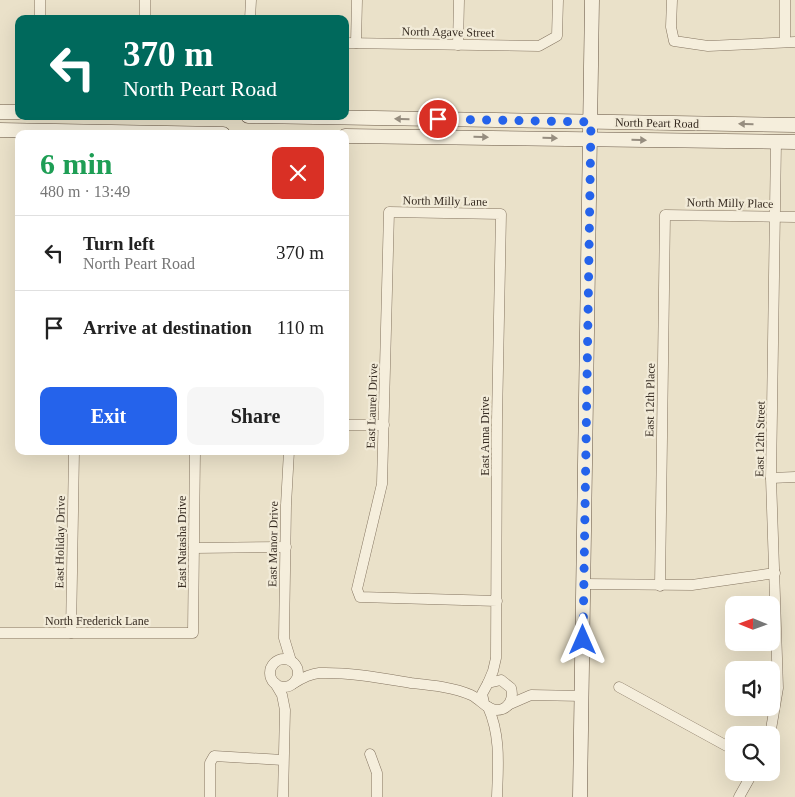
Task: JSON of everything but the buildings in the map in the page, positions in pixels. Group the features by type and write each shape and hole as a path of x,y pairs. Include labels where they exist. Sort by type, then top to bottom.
{"street":[{"path":"40,0 40,15"},
{"path":"145,15 146,0"},
{"path":"250,0 250,15"},
{"path":"356,43 357,0"},
{"path":"458,45 459,0"},
{"name":"North Agave Street","path":"349,43 539,46 557,36 558,0"},
{"path":"580,797 592,0"},
{"path":"672,0 671,27 674,41 708,46 790,42 785,0"},
{"path":"0,112 15,112"},
{"name":"North Peart Road","path":"349,118 795,125"},
{"path":"0,130 15,130"},
{"name":"North Peart Road","path":"349,136 795,142"},
{"name":"East 12th Street","path":"772,726 778,688 771,478 776,142"},
{"name":"North Milly Lane","path":"389,212 501,214"},
{"name":"East Laurel Drive","path":"389,212 382,484 357,589 360,597 497,601"},
{"name":"East Anna Drive","path":"487,684 496,658 501,214"},
{"name":"North Milly Place","path":"665,215 795,217"},
{"name":"East 12th Place","path":"660,586 665,215"},
{"path":"349,425 384,425"},
{"name":"East Holiday Drive","path":"71,633 74,455"},
{"name":"East Natasha Drive","path":"193,633 195,455"},
{"name":"East Manor Drive","path":"289,455 284,638 292,662"},
{"path":"771,478 795,477"},
{"path":"194,548 286,547"},
{"path":"583,584 692,585 775,574"},
{"name":"North Frederick Lane","path":"0,633 193,633"},
{"name":"East Manor Drive","path":"274,664 284,638"},
{"name":"East Anna Drive","path":"496,658 507,683"},
{"path":"283,797 284,710 282,696 270,672 274,664 281,660 292,662 318,673"},
{"path":"284,710 298,674 296,666 292,662"},
{"path":"275,683 286,687 305,676 318,673 361,676 436,686 471,694 496,710 531,696 582,696"},
{"path":"462,692 496,680 507,683 531,696"},
{"path":"497,738 512,697 507,683"},
{"path":"487,684 482,694 494,722 497,738 497,797"},
{"path":"618,687 725,745"},
{"path":"370,754 377,773 377,797"},
{"path":"210,797 210,763 214,756 283,760"},
{"path":"739,797 748,781"}],"route":[{"path":"438,119 591,122 583,640"}]}
